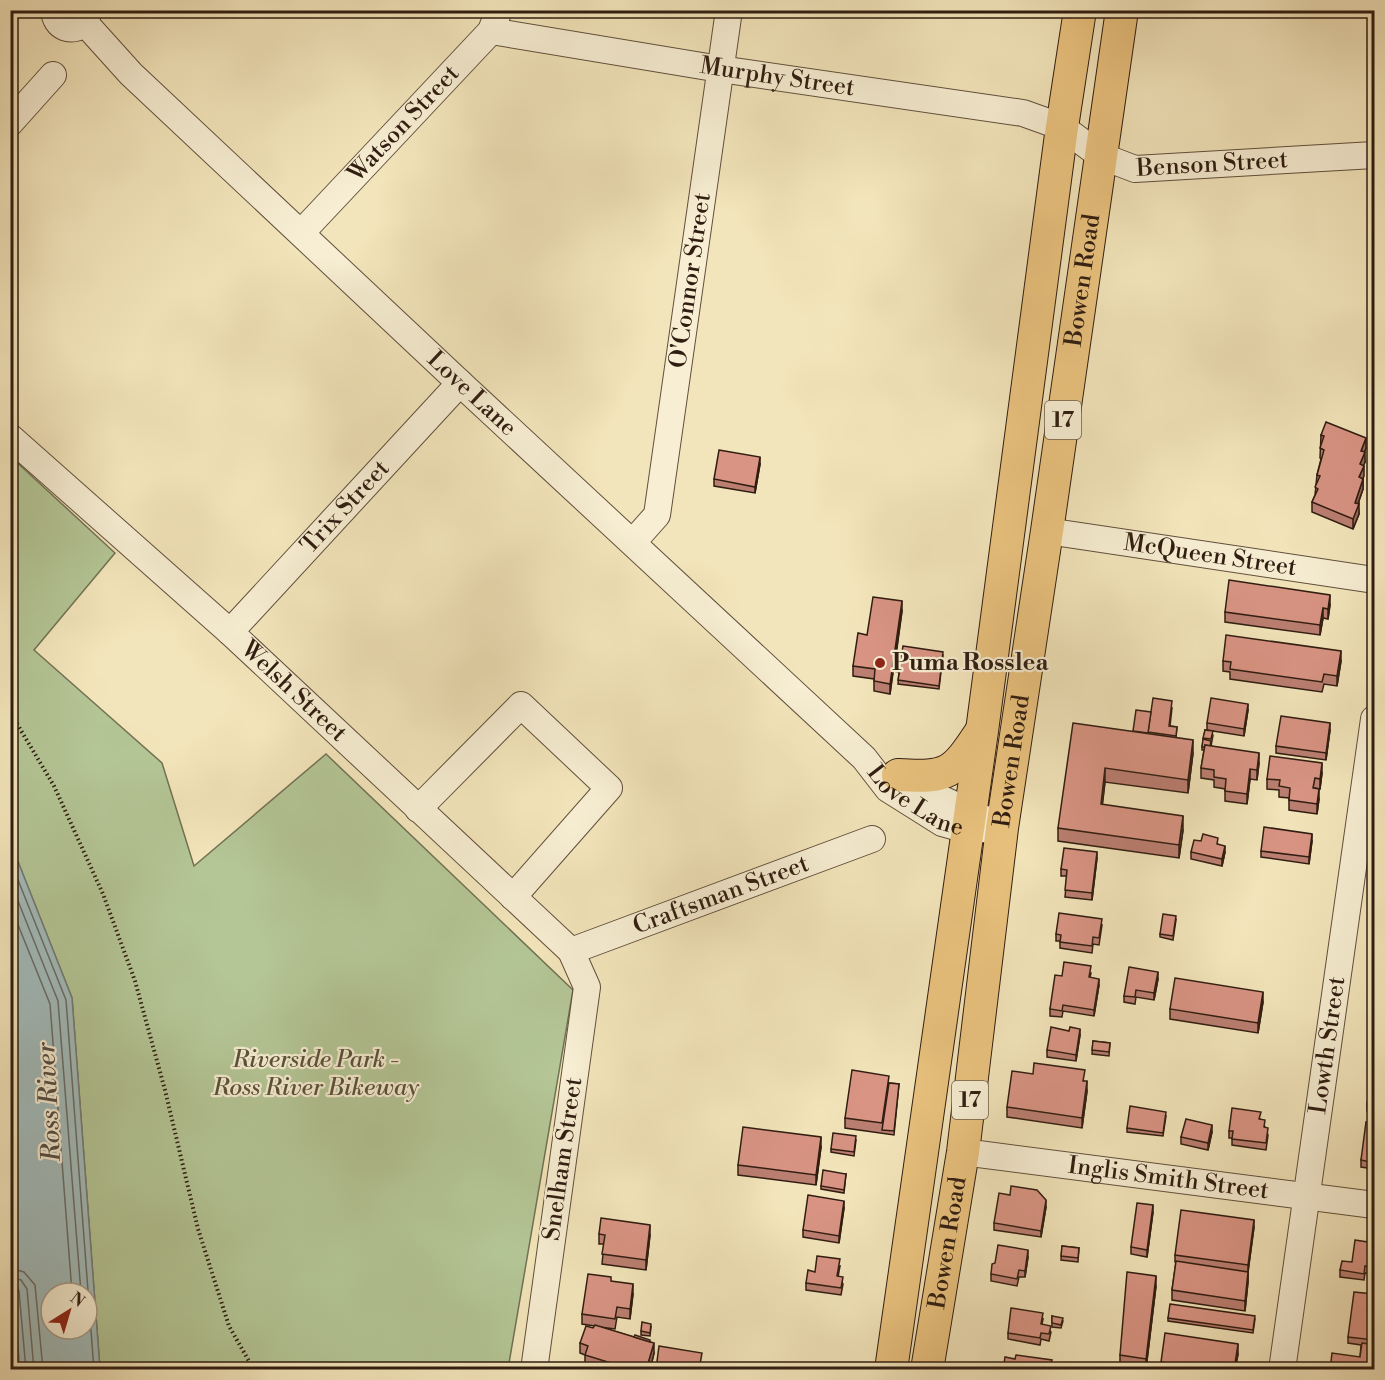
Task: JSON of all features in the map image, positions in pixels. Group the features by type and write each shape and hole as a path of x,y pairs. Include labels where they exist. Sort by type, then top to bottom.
{"main road":[{"name":"Bowen Road","path":"891,1370 1080,10"},
{"name":"Bowen Road","path":"927,1370 963,1152 1002,828 1122,10"},
{"path":"898,775 926,777 949,771 964,757 981,731"}],"street":[{"path":"54,10 57,21 65,28 76,29 87,17"},
{"name":"O'Connor Street","path":"633,542 657,515 729,10"},
{"name":"Love Lane","path":"87,17 132,74 460,383 864,758 888,789 942,823 969,820 1002,828"},
{"name":"Murphy Street","path":"495,21 720,69 1023,112 1062,127"},
{"name":"Watson Street","path":"301,233 495,21"},
{"path":"10,123 53,75"},
{"name":"Benson Street","path":"1062,127 1101,156 1135,170 1374,155"},
{"name":"Trix Street","path":"230,633 460,383"},
{"name":"Welsh Street","path":"10,437 230,633 571,951"},
{"name":"McQueen Street","path":"1047,531 1374,580"},
{"path":"418,809 521,705 530,712 609,788 513,897"},
{"name":"Lowth Street","path":"1282,1370 1374,719"},
{"name":"Love Lane","path":"864,758 940,798 969,820"},
{"name":"Craftsman Street","path":"571,951 872,839"},
{"name":"Snelham Street","path":"534,1370 587,987 571,951"},
{"name":"Inglis Smith Street","path":"963,1152 1374,1205"}],"path":[{"path":"10,712 54,786 104,894 135,981 165,1090 198,1228 229,1326 254,1370"}],"green space":[{"name":"Riverside Park - Ross River Bikeway","path":"10,456 115,553 34,650 162,763 194,866 326,754 573,990 508,1369 100,1369 99,1281 93,1281 72,998 11,844"}],"water":[{"name":"Ross River","path":"11,844 72,998 93,1281 39,1281 39,1341 98,1341 100,1369 20,1369 10,1258"}],"building":[{"path":"1326,422 1366,438 1361,451 1365,452 1360,464 1364,466 1359,477 1363,479 1355,503 1359,504 1353,519 1312,502 1318,489 1315,487 1320,476 1317,475 1324,450 1320,448 1324,436 1321,435"},
{"path":"719,450 760,457 755,487 714,479"},
{"path":"1229,580 1330,595 1328,609 1323,608 1320,625 1225,612"},
{"path":"873,597 902,601 890,684 874,681 875,669 853,666 858,633 867,635"},
{"path":"1226,635 1341,651 1337,676 1324,674 1322,682 1230,669 1231,662 1223,661"},
{"path":"903,646 943,652 939,686 898,680 900,669 893,668 895,656 901,657"},
{"path":"1153,698 1172,701 1169,726 1177,727 1176,736 1148,732"},
{"path":"1211,698 1248,704 1244,729 1207,723"},
{"path":"1136,710 1151,712 1148,733 1133,731"},
{"path":"1281,716 1330,723 1326,753 1276,746"},
{"path":"1073,723 1193,740 1188,780 1105,768 1101,804 1183,816 1179,845 1058,828"},
{"path":"1205,730 1213,731 1211,739 1203,738"},
{"path":"1203,739 1211,741 1210,746 1202,747"},
{"path":"1205,745 1259,753 1257,770 1250,769 1247,794 1225,791 1226,779 1214,777 1214,770 1201,768"},
{"path":"1270,756 1322,763 1320,779 1315,778 1313,788 1319,789 1317,804 1289,800 1290,788 1279,786 1280,780 1267,779"},
{"path":"1264,827 1312,834 1309,857 1261,851"},
{"path":"1203,834 1218,838 1217,844 1225,846 1222,859 1191,852 1194,840 1201,841"},
{"path":"1064,848 1097,852 1092,893 1065,890 1067,870 1061,869"},
{"path":"1059,913 1102,919 1099,938 1093,937 1092,946 1060,942 1061,935 1056,934"},
{"path":"1163,914 1176,916 1173,936 1160,934"},
{"path":"1064,962 1091,966 1089,977 1099,979 1094,1010 1063,1005 1062,1011 1050,1009 1055,975 1062,976"},
{"path":"1129,967 1158,972 1154,993 1136,990 1135,997 1124,996"},
{"path":"1175,978 1263,992 1258,1023 1170,1009"},
{"path":"1051,1027 1069,1031 1070,1027 1080,1029 1076,1055 1047,1050"},
{"path":"1093,1041 1110,1043 1109,1052 1092,1050"},
{"path":"1034,1063 1085,1070 1083,1081 1087,1081 1082,1118 1007,1107 1012,1071 1033,1074"},
{"path":"852,1070 889,1076 882,1123 845,1118"},
{"path":"1372,1078 1374,1078 1374,1106 1367,1104"},
{"path":"889,1083 899,1084 894,1131 882,1130"},
{"path":"1130,1106 1166,1112 1163,1133 1127,1128"},
{"path":"1232,1108 1261,1112 1259,1119 1265,1120 1264,1127 1268,1128 1266,1143 1232,1139 1233,1131 1229,1131"},
{"path":"1186,1119 1212,1125 1208,1143 1181,1137"},
{"path":"1366,1122 1374,1124 1374,1163 1361,1160"},
{"path":"743,1127 821,1137 816,1175 738,1165"},
{"path":"833,1133 856,1136 854,1152 831,1149"},
{"path":"823,1170 846,1174 844,1190 821,1186"},
{"path":"1011,1186 1037,1190 1046,1200 1041,1231 994,1223 999,1193 1010,1195"},
{"path":"808,1195 844,1201 839,1236 803,1230"},
{"path":"1137,1203 1153,1205 1147,1250 1131,1247"},
{"path":"1181,1210 1254,1220 1248,1265 1175,1255"},
{"path":"601,1218 650,1225 646,1260 602,1254 605,1235 599,1234"},
{"path":"1355,1240 1374,1243 1374,1268 1365,1266 1364,1274 1340,1270 1342,1261 1352,1262"},
{"path":"998,1245 1028,1250 1025,1271 1019,1270 1017,1279 991,1274"},
{"path":"1062,1246 1079,1248 1078,1258 1061,1256"},
{"path":"817,1256 840,1259 837,1276 843,1277 841,1288 806,1283 808,1270 815,1272"},
{"path":"1176,1261 1248,1272 1245,1301 1172,1290"},
{"path":"1127,1272 1156,1276 1146,1359 1120,1355"},
{"path":"588,1274 611,1277 611,1281 633,1284 630,1309 617,1307 615,1319 582,1314"},
{"path":"1354,1292 1374,1294 1374,1340 1348,1337"},
{"path":"1170,1304 1255,1316 1253,1330 1168,1318"},
{"path":"1011,1308 1043,1313 1041,1324 1051,1326 1049,1334 1041,1333 1040,1338 1008,1333"},
{"path":"1052,1316 1063,1318 1061,1325 1052,1323"},
{"path":"642,1322 651,1324 650,1333 641,1331"},
{"path":"595,1325 654,1343 646,1370 623,1370 624,1367 585,1355 588,1346 580,1343 586,1326 593,1328"},
{"path":"1165,1333 1238,1344 1234,1370 1213,1370 1161,1362"},
{"path":"635,1335 650,1340 650,1342 634,1337"},
{"path":"1362,1343 1374,1345 1374,1370 1330,1370 1332,1353 1360,1357"},
{"path":"659,1346 702,1353 699,1370 656,1369"},
{"path":"1016,1355 1052,1360 1050,1370 1003,1370 1005,1357 1015,1359"}],"place":[{"name":"Puma Rosslea","path":"880,663"}]}
